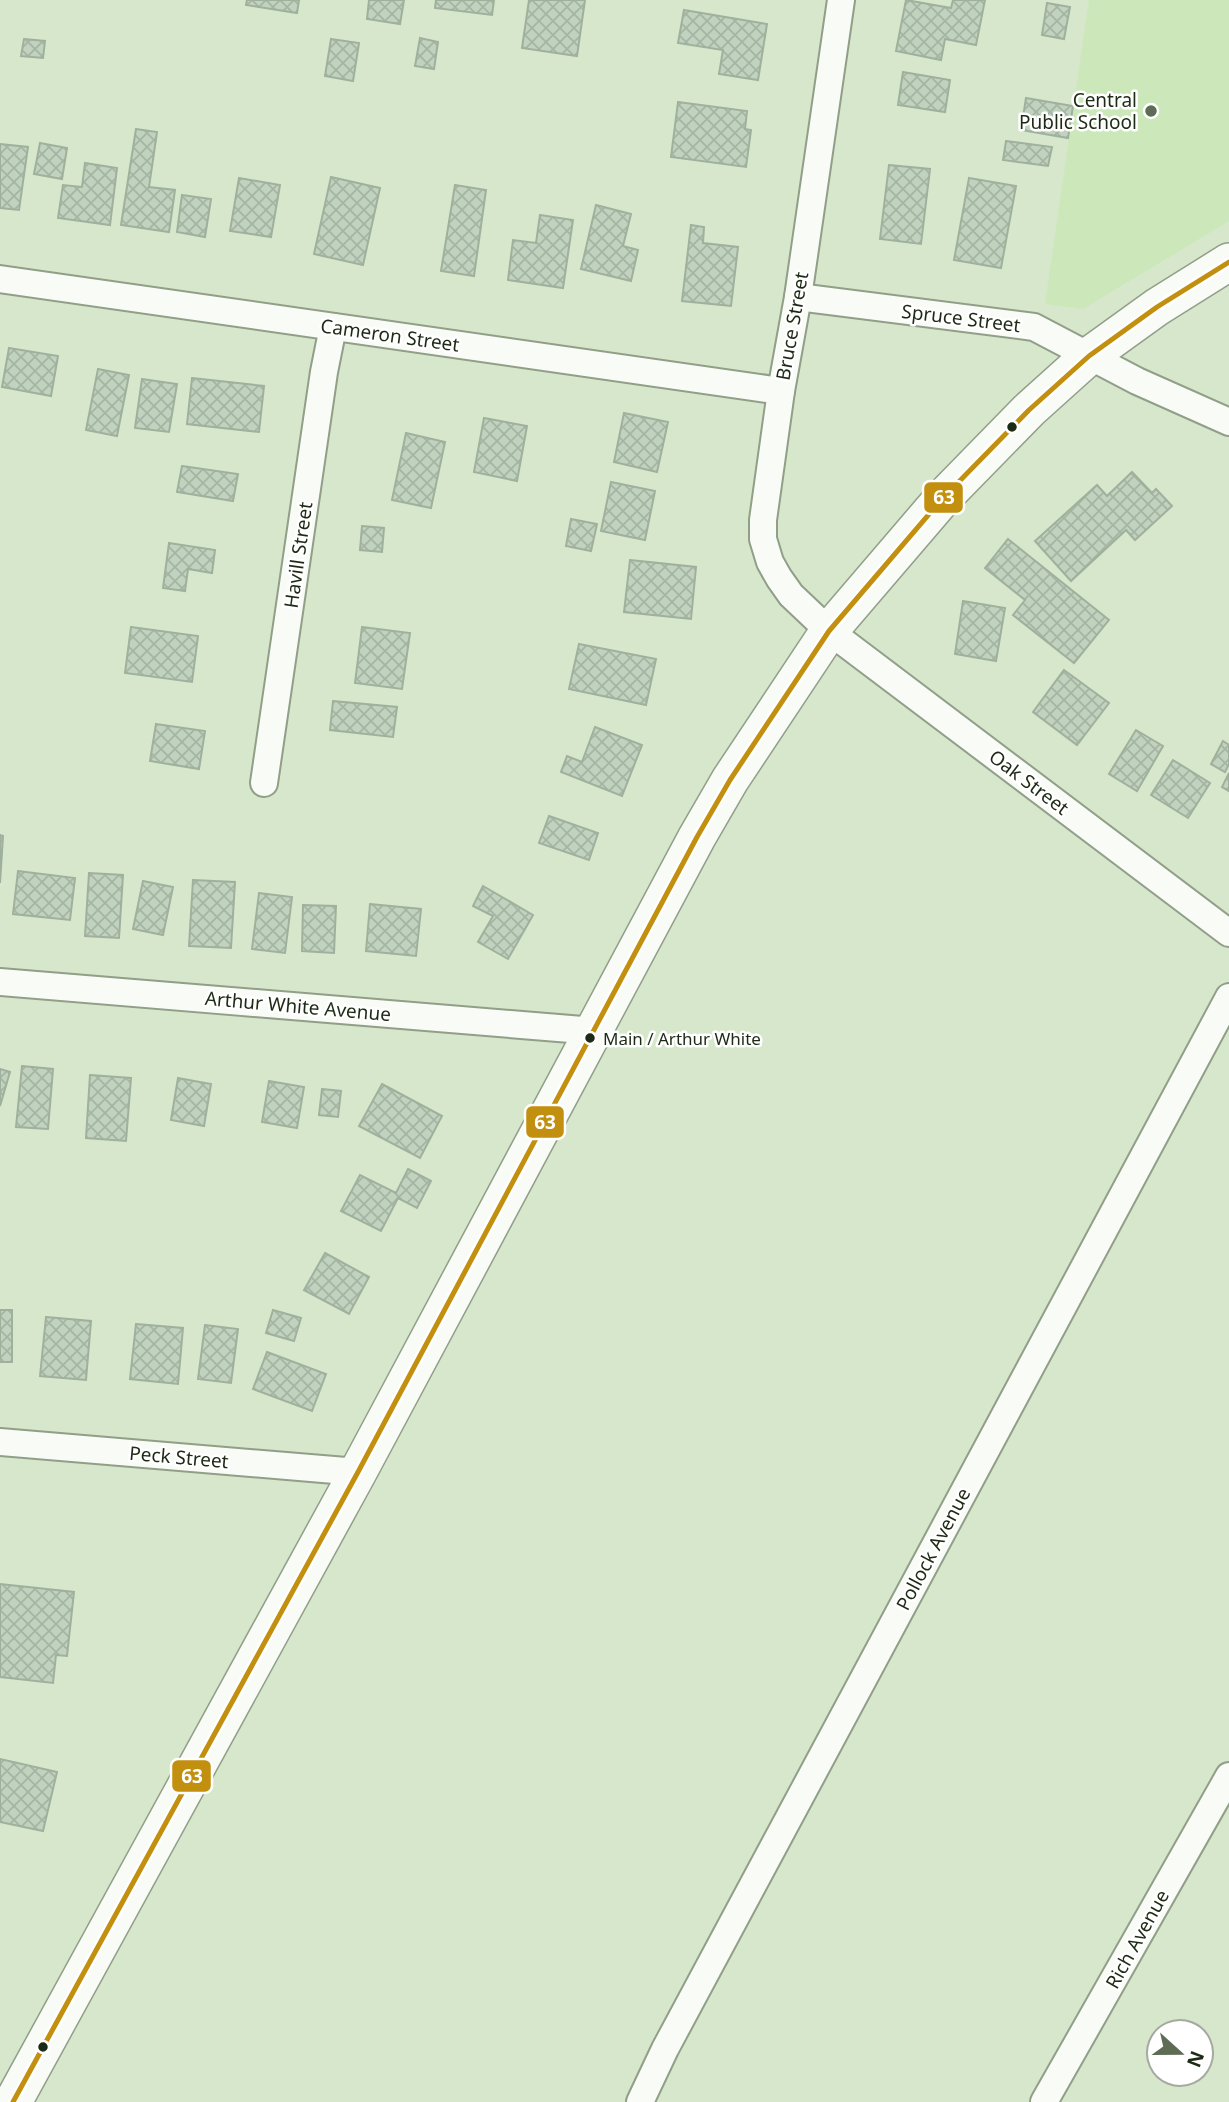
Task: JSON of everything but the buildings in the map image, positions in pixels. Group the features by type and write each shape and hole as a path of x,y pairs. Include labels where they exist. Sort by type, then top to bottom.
{"main road":[{"path":"13,2102 358,1472 718,800 829,631 911,534 1029,410 1089,356 1157,307 1229,262"}],"street":[{"name":"Bruce Street","path":"829,631 790,595 770,562 763,539 765,496 798,297 841,0"},
{"name":"Cameron Street","path":"0,279 781,391"},
{"name":"Spruce Street","path":"798,297 1034,327 1137,381 1229,422"},
{"name":"Havill Street","path":"264,783 324,372 333,327"},
{"name":"Oak Street","path":"829,631 1229,933"},
{"name":"Arthur White Avenue","path":"0,982 595,1031"},
{"name":"Pollock Avenue","path":"640,2102 665,2049 1229,997"},
{"name":"Peck Street","path":"0,1442 358,1472"},
{"name":"Rich Avenue","path":"1044,2102 1229,1776"}],"shaded area":[{"name":"Central Public School","path":"1089,0 1229,0 1229,221 1083,309 1045,304"}],"transit line":[{"name":"63","path":"13,2102 358,1472 730,780 829,631 942,499 1029,410 1089,356 1157,307 1229,262"}],"place":[{"name":"Central Public School","path":"1151,111"},
{"name":"Main / Arthur White","path":"590,1038"}]}
